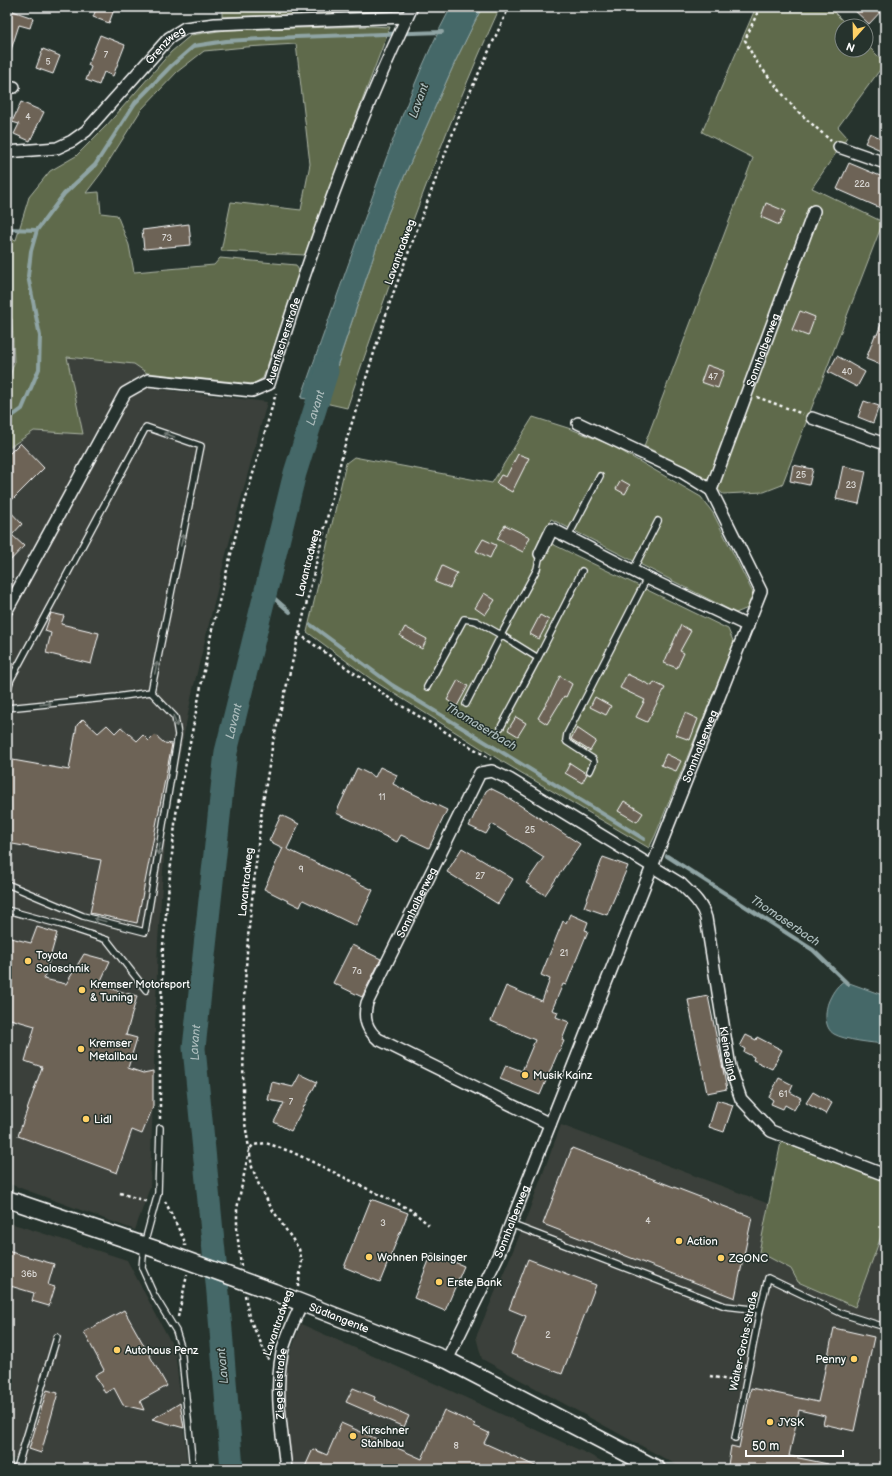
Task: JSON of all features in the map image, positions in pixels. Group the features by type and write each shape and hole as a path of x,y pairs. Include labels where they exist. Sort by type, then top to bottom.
{"main road":[{"name":"Südtangente","path":"7,1199 151,1247 274,1292 447,1360 657,1469"}],"street":[{"name":"Auenfischerstraße","path":"7,610 10,598 125,394 148,380 252,391 269,384 310,261 354,140 407,16"},
{"name":"Grenzweg","path":"7,152 57,148 72,141 86,131 169,38 185,28 216,24 407,16"},
{"path":"839,147 885,164"},
{"name":"Sonnhalberweg","path":"447,1360 498,1256 761,591 711,490 814,211"},
{"path":"812,418 885,444"},
{"path":"578,423 682,472 711,490"},
{"path":"540,554 552,529 647,578 748,626"},
{"name":"Sonnhalberweg","path":"550,1124 378,1039 372,1034 368,1027 365,1013 367,1003 480,774 492,771 509,779 653,867"},
{"name":"Kleinedling","path":"653,867 681,884 703,908 730,1067 741,1099 771,1131 885,1175"},
{"name":"Ziegeleistraße","path":"286,1469 278,1389 279,1372 282,1352 298,1301"}],"lane":[{"path":"7,691 11,679 146,427 201,446 151,692"},
{"path":"568,537 600,476"},
{"path":"633,570 658,521"},
{"path":"466,704 537,569 540,554"},
{"path":"501,727 582,571"},
{"path":"590,771 594,762 593,759 567,742 566,736 647,578"},
{"path":"427,687 464,619 476,621 538,658"},
{"path":"7,708 151,692"},
{"path":"7,884 83,916 145,932 178,735 175,717 151,692"},
{"path":"7,910 62,925 107,940 146,990"},
{"path":"160,1128 158,1193 155,1204 151,1247 142,1268 154,1295 176,1331 181,1347 193,1469"},
{"path":"510,1224 725,1306 760,1310"},
{"name":"Walter-Grohs-Straße","path":"734,1438 768,1278 843,1314 885,1327"},
{"path":"7,1467 19,1468 57,1338"}],"path":[{"name":"Lavantradweg","path":"298,1301 297,1293 302,1260 299,1249 272,1209 259,1185 252,1167 243,1093 244,999 248,937 262,808 273,742 344,448 390,302 460,114 509,7"},
{"path":"760,7 745,40 754,60 794,108 839,147"},
{"path":"160,1128 160,1038 163,945 176,814 212,630 237,530 277,392"},
{"path":"747,393 812,418"},
{"path":"299,634 395,702 492,759"},
{"path":"249,1150 252,1145 266,1143 292,1152 411,1210 429,1225"},
{"name":"Lavantradweg","path":"242,1273 237,1231 237,1209 249,1150"},
{"path":"120,1193 155,1204"},
{"name":"Lavantradweg","path":"244,1288 249,1317 272,1365 274,1357"},
{"path":"710,1376 746,1384"}],"shaded area":[{"path":"7,316 12,319 14,363 7,387"},
{"path":"67,357 134,364 147,373 152,388 267,402 225,558 193,689 168,814 158,941 150,1187 135,1230 7,1183 7,449 34,431 83,434"},
{"path":"561,1125 769,1204 760,1252 791,1269 798,1282 855,1307 885,1226 885,1469 684,1469 482,1359 476,1337 521,1232"},
{"path":"7,1222 127,1260 175,1350 188,1469 47,1469 7,1457"},
{"path":"301,1324 436,1384 588,1454 616,1469 292,1469 283,1372"}],"green space":[{"path":"222,7 400,7 392,11 222,17"},
{"path":"482,7 500,7 478,56 438,155 382,306 347,408 325,403 388,213 455,62"},
{"path":"756,7 829,7 840,18 834,18 834,58 874,58 874,52 885,63 838,127 847,137 812,188 883,222 782,485 764,492 723,494 698,473 644,446 753,158 702,132"},
{"path":"372,26 390,27 305,255 221,251 231,202 301,210 310,164 296,44 204,51 177,72 141,110 102,172 86,193 99,192 101,213 117,215 129,245 134,272 214,265 220,258 296,265 300,273 263,378 253,384 147,373 134,364 67,357 83,434 34,431 7,449 7,387 14,363 12,319 7,316 7,237 16,240 29,197 50,171 76,156 107,125 171,52 191,35 226,30"},
{"path":"533,417 571,429 611,445 701,497 713,513 753,593 748,608 736,613 551,519 544,540 728,629 734,643 649,848 503,762 371,679 307,632 346,463 354,457 492,483"},
{"path":"781,1142 885,1181 885,1226 855,1307 798,1282 791,1269 759,1252"}],"water":[{"path":"451,7 482,7 455,62 388,213 325,402 301,398 403,113 430,48"},
{"path":"844,981 885,996 885,1044 844,1038 834,1034 828,1028 826,1011 828,1003 834,991"}],"building":[{"path":"97,7 115,7 109,23 93,17"},
{"path":"851,7 885,7 874,19 863,18"},
{"path":"7,9 33,18 30,28 19,25 9,56 7,56"},
{"path":"100,35 125,45 113,76 104,72 99,85 86,80 91,67 88,65"},
{"path":"43,49 60,56 53,74 36,68"},
{"path":"21,102 44,112 30,141 14,134 19,124 12,122"},
{"path":"870,133 885,140 885,152 865,143"},
{"path":"849,163 885,178 885,210 837,189"},
{"path":"766,203 785,211 779,225 761,217"},
{"path":"189,224 191,245 144,249 142,230"},
{"path":"800,311 815,317 808,336 792,330"},
{"path":"884,316 885,355 881,365 866,359"},
{"path":"837,356 865,372 857,387 828,372"},
{"path":"707,365 724,371 718,388 701,382"},
{"path":"864,401 879,406 873,423 858,417"},
{"path":"20,443 44,468 7,505 7,456"},
{"path":"518,454 529,458 512,492 496,483 501,475 506,477"},
{"path":"793,465 813,469 809,485 790,481"},
{"path":"843,466 866,471 859,504 836,499"},
{"path":"621,480 630,485 625,494 616,489"},
{"path":"7,508 22,524 12,535 24,546 7,564"},
{"path":"505,525 530,537 523,552 497,539"},
{"path":"483,539 496,545 490,558 476,551"},
{"path":"442,566 457,573 450,588 435,582"},
{"path":"484,593 495,600 485,615 475,608"},
{"path":"51,613 64,616 61,624 99,633 91,664 46,653 51,633 45,631"},
{"path":"540,615 549,620 539,639 530,634"},
{"path":"681,625 691,631 680,651 684,653 677,668 664,663"},
{"path":"405,627 427,639 422,649 400,636"},
{"path":"627,674 652,686 654,682 665,688 647,722 636,717 645,700 620,688"},
{"path":"560,676 572,684 566,697 564,696 547,724 538,718"},
{"path":"458,680 468,686 457,706 447,700"},
{"path":"595,697 611,706 606,715 590,707"},
{"path":"685,713 698,719 690,740 676,735"},
{"path":"516,717 526,723 518,736 508,730"},
{"path":"83,719 98,733 107,725 115,733 121,727 137,741 143,735 149,741 155,735 164,743 172,744 137,923 90,913 101,860 7,843 7,759 69,770 77,725"},
{"path":"577,728 596,741 590,751 571,739"},
{"path":"666,754 681,761 676,771 661,765"},
{"path":"570,763 587,774 582,783 565,773"},
{"path":"380,767 397,775 393,784 447,810 429,848 401,835 397,842 336,813 357,768 375,777"},
{"path":"490,788 504,795 580,844 545,895 526,883 544,857 492,824 486,834 469,826 486,791"},
{"path":"624,801 643,813 637,822 618,811"},
{"path":"281,815 299,824 287,849 373,890 356,926 303,900 300,907 264,889 283,848 269,841"},
{"path":"462,848 513,879 498,904 447,872"},
{"path":"603,857 628,866 607,915 584,907"},
{"path":"570,914 588,922 585,930 588,931 566,985 563,984 552,1010 558,1012 556,1017 569,1022 562,1040 564,1041 540,1095 500,1079 506,1065 522,1071 535,1040 491,1021 506,986 542,1001 550,979 541,975 563,921 566,923"},
{"path":"37,927 57,933 44,979 66,984 84,954 110,961 99,985 137,996 126,1035 137,1038 128,1068 143,1073 153,1071 153,1107 142,1134 132,1130 117,1173 18,1136 42,1067 25,1061 35,1026 7,1018 7,937 31,943"},
{"path":"352,945 381,959 362,997 333,983"},
{"path":"708,996 727,1089 707,1093 688,1000"},
{"path":"746,1035 756,1040 757,1037 782,1050 772,1069 753,1060 754,1057 744,1052 745,1049 740,1046"},
{"path":"300,1074 317,1082 291,1131 274,1122 284,1103 268,1100 272,1082 293,1087"},
{"path":"779,1078 793,1085 790,1092 801,1098 794,1110 785,1105 783,1109 771,1104 773,1100 769,1097"},
{"path":"813,1092 832,1103 826,1114 806,1103"},
{"path":"717,1100 733,1105 724,1132 709,1127"},
{"path":"572,1148 752,1217 735,1298 543,1224"},
{"path":"371,1199 408,1213 380,1282 344,1267"},
{"path":"7,1251 54,1264 48,1285 55,1287 49,1306 32,1301 34,1293 7,1285"},
{"name":"Erste Bank","path":"432,1253 464,1266 445,1311 414,1298"},
{"path":"528,1259 596,1285 562,1374 511,1354 526,1316 509,1309"},
{"path":"124,1310 167,1386 140,1401 144,1410 123,1405 114,1388 105,1393 95,1375 104,1370 84,1332"},
{"path":"834,1328 874,1337 854,1431 823,1424 825,1416 799,1410 789,1456 828,1464 828,1469 749,1469 728,1465 731,1446 739,1448 751,1388 818,1402"},
{"path":"353,1388 375,1397 374,1400 409,1416 404,1427 346,1402"},
{"path":"47,1390 58,1393 41,1453 29,1449"},
{"path":"180,1403 184,1428 152,1419 172,1408"},
{"path":"444,1410 475,1424 474,1426 489,1433 484,1443 542,1469 304,1469 313,1449 327,1455 341,1423 422,1459"}],"waterway":[{"path":"7,420 22,409 39,369 40,336 28,276 31,251 37,230 64,194 95,165 135,103 171,66 194,46 226,41 442,32"},
{"path":"7,229 37,230"},
{"name":"Lavant","path":"232,1469 218,1293 194,1048 226,752 295,473 327,371"},
{"name":"Thomaserbach","path":"266,591 290,612"},
{"name":"Thomaserbach","path":"311,625 392,685 644,839"},
{"name":"Thomaserbach","path":"667,856 813,950 848,984"}],"place":[{"name":"Toyota Saloschnik","path":"28,961"},
{"name":"Kremser Motorsport & Tuning","path":"82,990"},
{"name":"Kremser Metallbau","path":"81,1049"},
{"name":"Musik Kainz","path":"525,1075"},
{"name":"Lidl","path":"86,1119"},
{"name":"Action","path":"679,1241"},
{"name":"Wohnen Polsinger","path":"369,1257"},
{"name":"ZGONC","path":"721,1258"},
{"name":"Erste Bank","path":"439,1282"},
{"name":"Autohaus Penz","path":"117,1350"},
{"name":"Penny","path":"854,1359"},
{"name":"JYSK","path":"770,1422"},
{"name":"Kirschner Stahlbau","path":"353,1436"}]}
